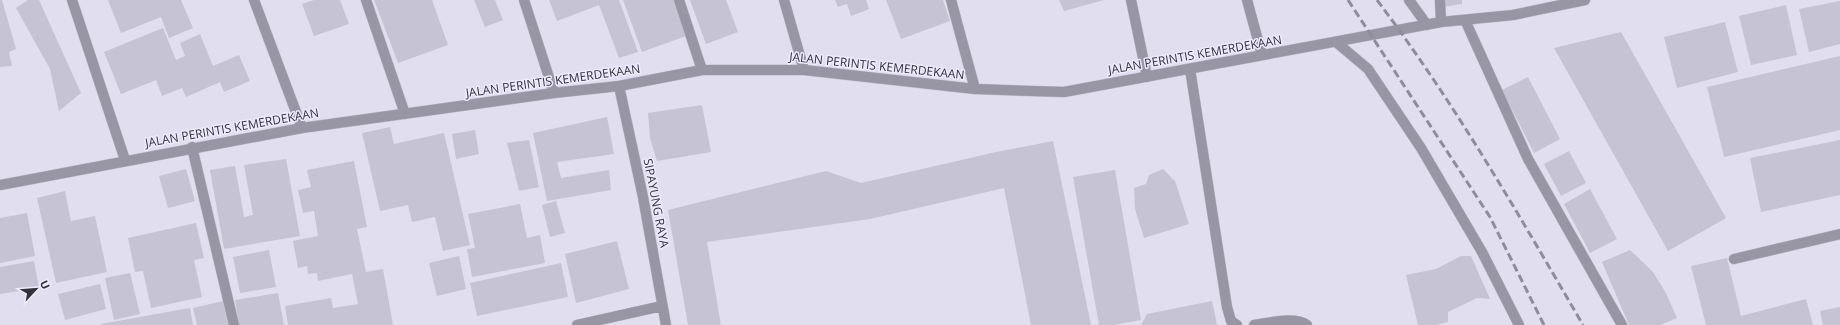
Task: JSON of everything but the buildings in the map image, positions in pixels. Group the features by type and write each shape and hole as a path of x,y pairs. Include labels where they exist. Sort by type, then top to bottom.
{"street":[{"path":"72,0 125,160"},
{"path":"254,0 302,128"},
{"path":"366,0 405,114"},
{"path":"524,0 554,93"},
{"path":"679,0 702,70"},
{"path":"784,0 804,70"},
{"path":"951,0 975,89"},
{"path":"1131,0 1147,77"},
{"path":"1248,0 1262,55"},
{"path":"1409,0 1427,25"},
{"path":"1440,0 1441,22"},
{"name":"JALAN PERINTIS KEMERDEKAAN","path":"0,185 192,147 302,128 554,93 619,86 702,70 804,70 975,89 1064,92 1441,22 1513,16 1585,0"},
{"path":"1465,20 1528,159 1622,325"},
{"path":"1336,42 1368,69 1421,148 1482,252 1519,325"},
{"path":"1190,69 1227,307 1231,321 1237,325"},
{"name":"SIPAYUNG RAYA","path":"619,86 643,197 666,325"},
{"path":"192,147 234,325"},
{"path":"1734,259 1840,234"},
{"path":"577,325 662,306"},
{"path":"1254,325 1294,321 1304,322 1307,325"}],"railway":[{"path":"1348,0 1490,217 1544,325"},
{"path":"1377,0 1433,78 1485,160 1583,325"}]}
